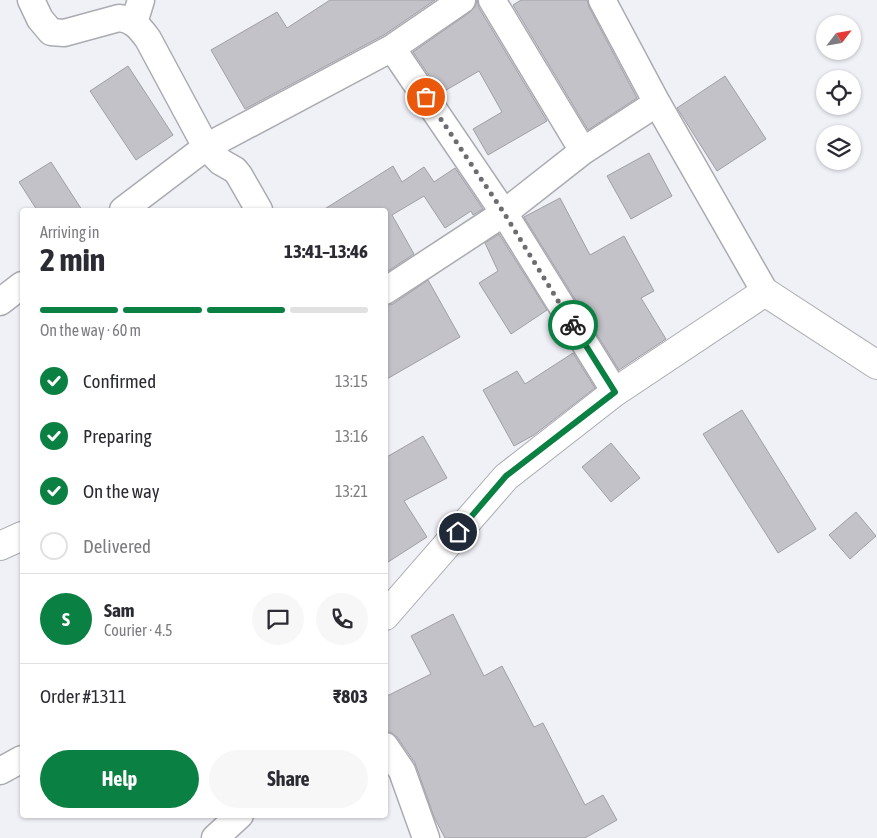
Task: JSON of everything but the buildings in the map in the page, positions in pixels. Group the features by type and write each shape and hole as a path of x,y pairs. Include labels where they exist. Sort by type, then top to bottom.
{"street":[{"path":"31,0 40,19 51,32 64,32 119,18 128,19 137,12"},
{"path":"126,208 206,147 392,48 462,0"},
{"path":"492,0 583,151"},
{"path":"602,0 657,103 765,292 877,365"},
{"path":"137,12 139,27 148,39 206,147 221,162 235,170 258,208"},
{"path":"392,48 504,213 615,392"},
{"path":"388,289 504,213 583,151 657,103"},
{"path":"0,302 20,287"},
{"path":"388,613 506,476 615,392 765,292"},
{"path":"0,546 20,537"},
{"path":"388,750 402,771 426,838"},
{"path":"0,771 20,760"},
{"path":"215,838 237,818"}],"way so far":[{"path":"426,97 504,213 573,325"}],"route":[{"path":"458,532 506,476 615,392 573,325"}]}
